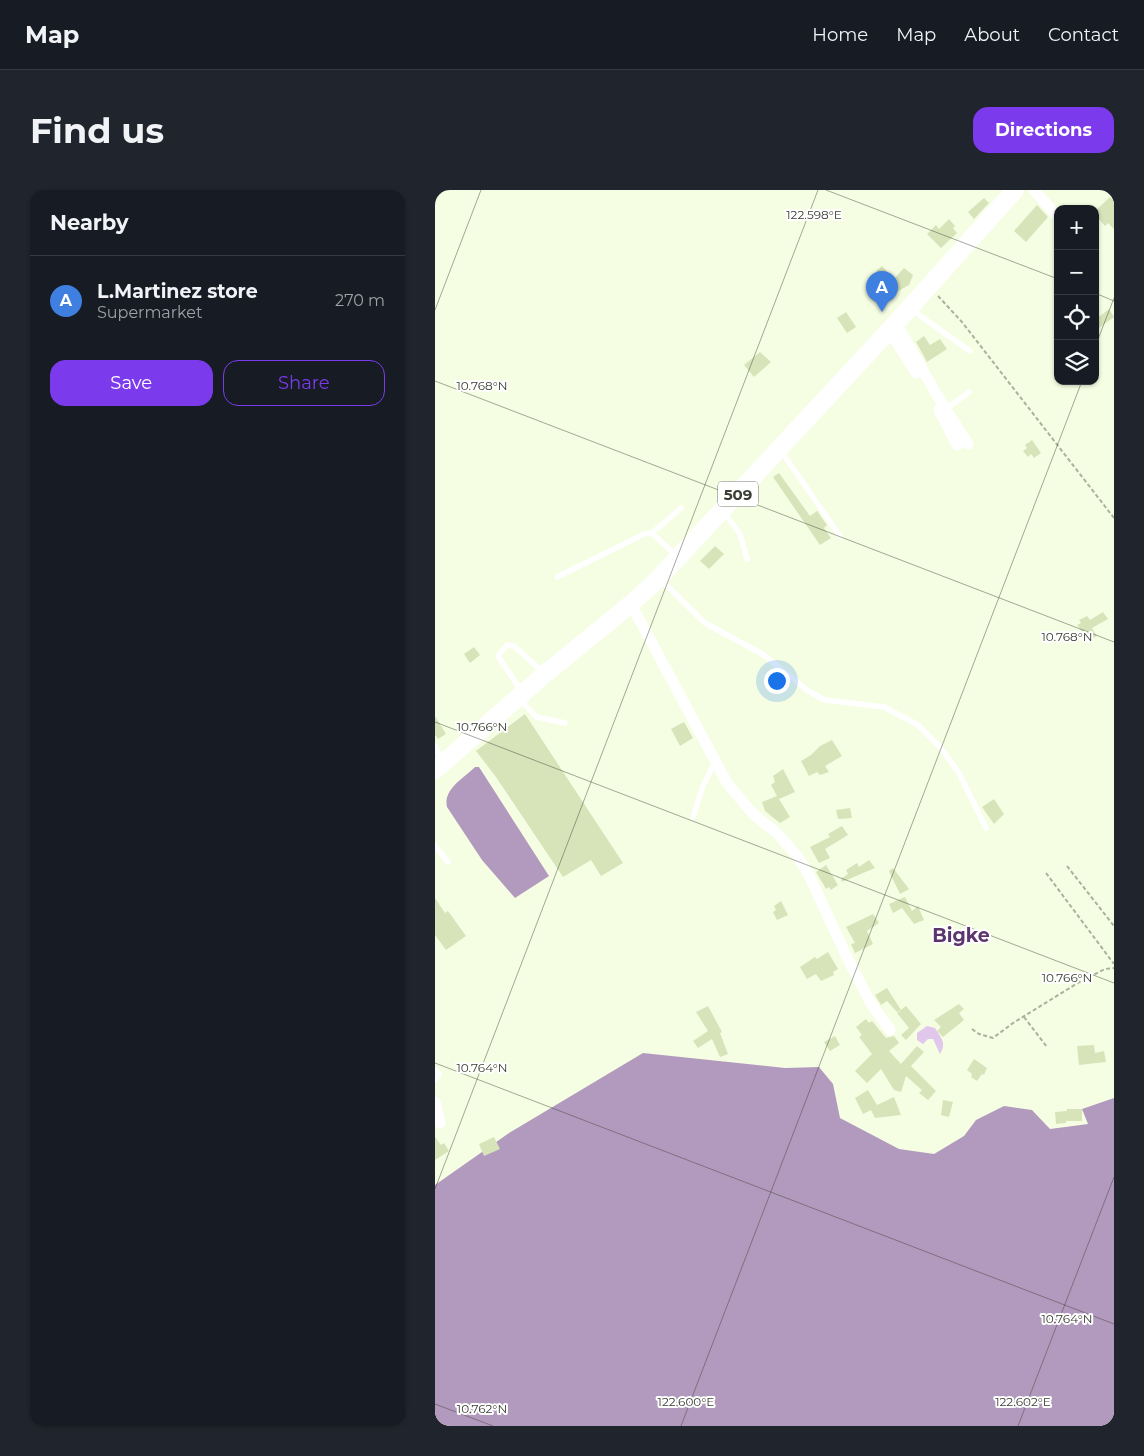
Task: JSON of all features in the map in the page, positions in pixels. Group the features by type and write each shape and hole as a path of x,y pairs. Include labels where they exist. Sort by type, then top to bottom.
{"main road":[{"name":"509","path":"439,767 659,578 723,511 1015,190"}],"street":[{"path":"1034,190 1054,212"},
{"path":"892,326 945,409 963,444 937,406 892,326"},
{"path":"631,604 727,783 753,815 777,833 797,856 808,873 870,1002 890,1030"},
{"path":"435,1102 440,1123"}],"lane":[{"path":"909,307 970,352"},
{"path":"945,409 969,392"},
{"path":"779,449 840,536"},
{"path":"557,577 628,540 653,533 681,508"},
{"path":"723,511 740,534 747,559"},
{"path":"653,533 678,557"},
{"path":"659,578 705,622 734,641 764,655 808,691 825,700 884,707 917,725 940,747 959,773 986,828"},
{"path":"545,674 514,646 507,645 499,652 500,659 536,716 565,723"},
{"path":"435,746 439,767"},
{"path":"693,817 703,786 715,762"},
{"path":"435,846 448,862"},
{"path":"435,1070 439,1074 435,1080"}],"path":[{"path":"928,285 962,322 1114,518"},
{"path":"1067,866 1114,926"},
{"path":"1047,873 1114,964"},
{"path":"972,1029 979,1034 993,1038 1081,981 1105,969 1114,968"},
{"path":"1023,1017 1047,1047"}],"shaded area":[{"path":"475,767 479,767 549,876 515,898 482,860 447,807 448,795 451,790"},
{"path":"927,1026 935,1028 941,1038 943,1047 940,1054 933,1039 928,1039 923,1044 917,1040 917,1033"},
{"path":"643,1053 785,1068 819,1067 833,1084 840,1118 899,1149 934,1154 964,1136 976,1120 1004,1106 1032,1110 1050,1129 1088,1124 1082,1109 1114,1098 1114,1426 435,1426 435,1185 509,1133"}],"building":[{"path":"1110,197 1114,201 1114,229 1108,223 1105,226 1099,219 1099,207"},
{"path":"984,198 989,203 974,219 968,212"},
{"path":"1037,205 1048,217 1026,242 1014,231"},
{"path":"949,219 955,226 953,228 957,233 941,248 927,234 936,225 939,229"},
{"path":"882,266 894,279 904,268 913,275 909,285 884,299 874,285 883,278 876,271"},
{"path":"1109,309 1114,317 1099,328 1099,317"},
{"path":"846,312 856,327 847,333 837,318"},
{"path":"924,336 930,345 940,339 947,349 927,362 916,342"},
{"path":"760,352 771,362 754,377 744,365"},
{"path":"1032,440 1041,453 1034,458 1031,454 1028,457 1023,451 1027,448 1025,445"},
{"path":"779,473 810,516 817,511 827,525 824,528 831,538 820,545 773,477"},
{"path":"715,546 724,554 709,569 700,561"},
{"path":"1103,612 1108,619 1092,628 1097,636 1089,640 1077,625 1081,623 1079,620 1087,616 1090,620"},
{"path":"474,647 480,655 470,663 464,654"},
{"path":"525,714 623,863 601,876 591,860 563,877 496,777 476,751"},
{"path":"435,716 446,734 438,739 435,735"},
{"path":"684,722 693,738 680,746 671,729"},
{"path":"832,740 842,756 825,766 829,772 820,775 817,772 809,776 801,761 820,746"},
{"path":"783,769 795,792 779,799 790,817 780,823 765,811 762,802 777,796 771,785 775,782 773,776"},
{"path":"994,799 1004,814 994,824 982,807"},
{"path":"850,808 852,818 838,819 836,810"},
{"path":"842,826 848,835 825,849 830,858 819,863 810,847 830,837 828,834"},
{"path":"869,860 875,868 842,882 841,879 848,874 846,870 857,863 859,867"},
{"path":"826,865 838,885 831,890 829,887 826,889 816,872"},
{"path":"893,868 909,889 900,894 889,871"},
{"path":"905,897 912,911 918,906 924,920 914,924 902,908 893,913 889,904"},
{"path":"435,898 445,913 448,911 466,936 446,950 435,935"},
{"path":"781,901 788,915 777,920 773,912 776,910 774,906"},
{"path":"873,914 879,923 867,931 873,944 855,953 851,944 855,943 846,927"},
{"path":"828,952 838,969 833,972 834,975 821,981 816,974 807,979 800,967 815,957 817,959"},
{"path":"887,988 901,1010 897,1012 887,1001 881,1005 875,995"},
{"path":"959,1004 964,1009 959,1013 964,1020 943,1037 937,1031 941,1027 934,1020"},
{"path":"708,1006 722,1032 720,1033 728,1054 720,1057 712,1039 698,1048 693,1041 708,1031 696,1012"},
{"path":"906,1006 921,1024 906,1040 901,1035 909,1028 897,1013"},
{"path":"866,1019 869,1023 872,1021 886,1038 894,1036 899,1043 889,1051 901,1064 917,1046 924,1052 911,1066 936,1091 928,1100 919,1093 922,1090 906,1076 901,1092 894,1090 881,1069 867,1083 855,1071 872,1054 859,1037 862,1035 856,1027"},
{"path":"835,1036 840,1045 830,1051 824,1042"},
{"path":"1094,1045 1095,1053 1104,1051 1106,1062 1079,1065 1077,1046"},
{"path":"974,1059 987,1068 984,1075 982,1074 977,1081 971,1077 972,1074 967,1070"},
{"path":"868,1090 877,1105 894,1097 901,1115 875,1118 871,1110 863,1114 855,1098"},
{"path":"943,1100 953,1102 949,1117 941,1115"},
{"path":"1067,1109 1082,1109 1082,1121 1066,1121 1066,1123 1056,1124 1055,1112 1067,1111"},
{"path":"435,1137 441,1145 444,1143 449,1151 435,1160"},
{"path":"494,1137 500,1149 484,1156 479,1144"}],"place":[{"name":"L.Martinez store","path":"882,312"}],"district":[{"name":"Bigke","path":"961,935"}]}
